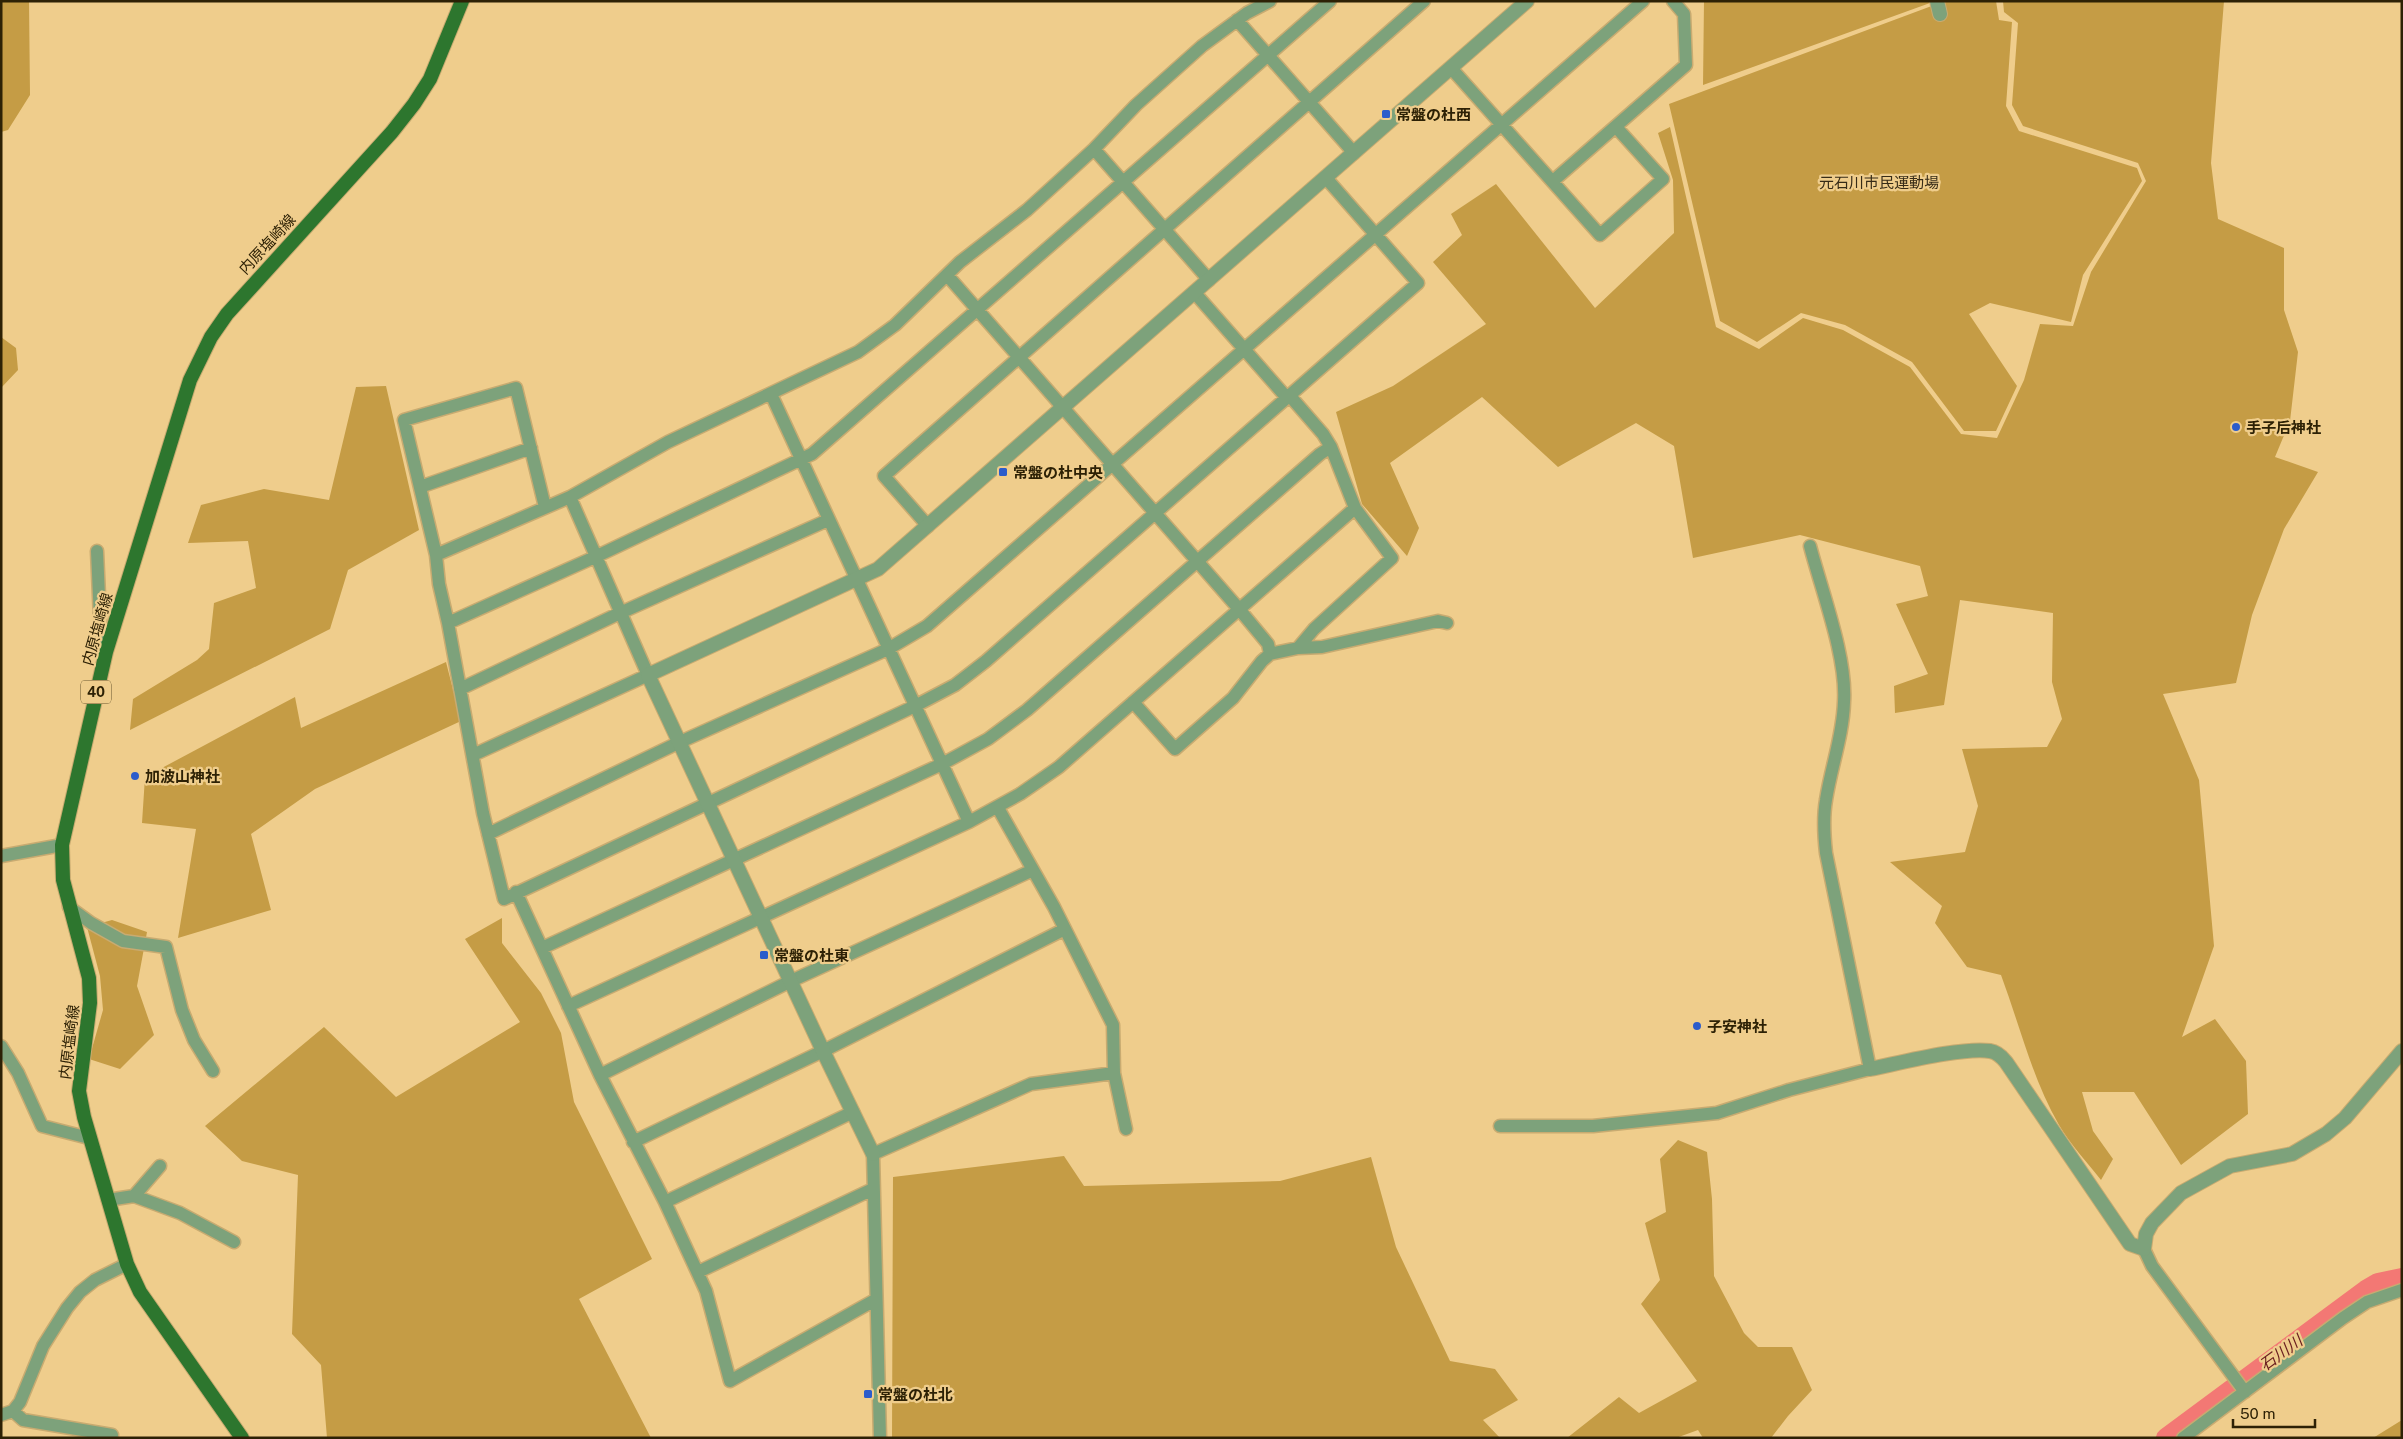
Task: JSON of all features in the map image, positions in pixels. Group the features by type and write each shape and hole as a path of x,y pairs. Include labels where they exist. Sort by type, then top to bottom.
{"main road":[{"name":"内原塩崎線","path":"242,1438 140,1292 127,1264 89,1138 80,1091 90,1003 89,978 63,880 62,844 106,652 190,380 211,337 249,287 392,132 414,104 440,57 462,1"}],"street":[{"path":"436,555 570,497 668,442 858,352 895,325 947,274 1027,210 1094,149 1136,105 1202,46 1237,20 1270,1"},
{"path":"448,623 812,454 1330,1"},
{"path":"928,526 884,476 1018,356 1424,1"},
{"path":"488,834 680,742 888,649 941,615 1643,1"},
{"path":"1553,181 1686,65 1684,14 1673,1"},
{"path":"473,755 856,580 878,568 1452,68 1524,2"},
{"path":"1237,20 1354,153"},
{"path":"1452,68 1600,235 1663,179 1616,127"},
{"path":"1094,149 1209,280"},
{"path":"545,507 516,388 404,420 436,555 439,584 488,834 504,899 915,706 955,685 975,670 1418,283 1326,178"},
{"path":"947,274 1239,609 1268,644 1270,654"},
{"path":"1194,292 1323,434 1331,447 1355,508 1392,558 1314,629 1298,648"},
{"path":"771,394 969,822"},
{"path":"542,948 942,764 988,739 1027,710 1320,454 1331,447"},
{"path":"420,487 531,448"},
{"path":"570,497 648,675 873,1154 875,1300 880,1438"},
{"path":"568,1006 998,808 1059,767 1355,508"},
{"path":"460,689 620,613 828,520"},
{"path":"1810,546 1841,660 1844,684 1842,727 1826,800 1824,825 1826,853 1870,1069"},
{"path":"97,551 101,642 106,652"},
{"path":"1133,702 1175,749 1233,698 1262,661 1270,654 1298,648 1322,647 1438,621 1447,623"},
{"path":"998,808 1054,907 1063,930 1113,1025 1114,1073 1126,1129"},
{"path":"1,856 62,844"},
{"path":"600,1075 791,981 1033,870"},
{"path":"516,892 600,1075 665,1202 706,1290 730,1381 875,1300"},
{"path":"69,907 90,923 123,940 166,947 182,1010 194,1040 213,1071"},
{"path":"633,1142 823,1051 1063,930"},
{"path":"1,1046 18,1073 42,1126 89,1138"},
{"path":"1500,1126 1593,1126 1717,1113 1789,1090 1870,1069 1962,1052 1991,1051 1999,1055 2006,1062 2130,1244 2144,1249"},
{"path":"2241,1386 2152,1266 2144,1249 2146,1234 2152,1223 2181,1193 2230,1166 2292,1154 2326,1134 2345,1118 2402,1051"},
{"path":"873,1154 1031,1084 1114,1073"},
{"path":"665,1202 853,1112"},
{"path":"134,1196 160,1166"},
{"path":"698,1272 873,1189"},
{"path":"108,1200 134,1196 180,1213 234,1242"},
{"path":"112,1435 84,1434 23,1420 7,1413 20,1402 43,1346 67,1308 80,1292 95,1280 127,1264"},
{"path":"2183,1438 2241,1386 2359,1307 2402,1290"}],"green space":[{"path":"1,1 29,1 30,95 8,130 1,132"},
{"path":"1704,1 1929,1 1930,3 1703,85"},
{"name":"元石川市民運動場","path":"1945,1 1996,1 1999,20 2012,22 2006,106 2019,131 2137,168 2142,181 2083,275 2071,322 1990,303 1969,314 2017,386 1996,431 1964,431 1912,362 1845,325 1801,313 1757,342 1720,321 1669,104"},
{"path":"2003,1 2224,1 2211,163 2218,219 2284,248 2284,310 2298,352 2290,421 2275,457 2318,472 2284,529 2252,615 2236,683 2163,694 2199,780 2214,946 2182,1037 2215,1019 2246,1061 2248,1114 2181,1165 2134,1092 2082,1092 2093,1131 2113,1159 2101,1180 2068,1139 2041,1089 2001,975 1967,967 1935,923 1942,906 1890,862 1965,852 1978,806 1962,749 2047,747 2062,719 2052,682 2053,613 1960,600 1944,705 1895,713 1894,686 1928,674 1896,604 1928,596 1920,566 1800,535 1693,558 1674,446 1636,423 1558,467 1482,397 1390,463 1419,528 1407,556 1362,504 1336,412 1393,386 1486,324 1433,262 1462,235 1451,214 1496,184 1595,308 1674,233 1673,180 1658,133 1670,127 1716,327 1759,349 1803,318 1843,330 1910,367 1961,434 1997,438 2024,380 2040,324 2073,326 2091,272 2146,181 2138,163 2023,126 2012,105 2018,23 2004,12"},
{"path":"1,337 16,348 18,370 1,388"},
{"path":"386,386 419,530 348,570 330,629 130,730 133,699 197,660 209,649 214,603 256,588 248,541 188,543 201,505 264,489 329,500 356,387"},
{"path":"446,662 461,721 315,789 251,834 271,910 178,938 196,829 142,823 145,777 295,697 301,728"},
{"path":"502,918 502,943 541,993 561,1033 574,1102 652,1259 579,1299 651,1438 327,1438 321,1365 292,1334 298,1175 242,1161 205,1126 324,1027 396,1097 520,1022 465,939"},
{"path":"112,920 147,932 137,986 154,1035 120,1069 89,1059 103,1010 100,976 87,927"},
{"path":"1678,1140 1707,1152 1712,1199 1714,1276 1744,1333 1758,1347 1792,1347 1812,1390 1771,1438 1703,1438 1698,1430 1676,1438 1567,1438 1619,1397 1639,1413 1697,1381 1641,1304 1660,1280 1645,1223 1666,1212 1660,1159"},
{"path":"1064,1156 1084,1186 1280,1181 1371,1157 1396,1247 1450,1361 1495,1369 1518,1400 1483,1420 1500,1438 892,1438 893,1177"},
{"path":"2402,1420 2402,1438 2373,1438"}],"waterway":[{"name":"石川川","path":"2166,1438 2366,1290 2378,1283 2402,1278"}],"place":[{"name":"常盤の杜西","path":"1386,114"},
{"name":"手子后神社","path":"2236,427"},
{"name":"常盤の杜中央","path":"1003,472"},
{"name":"加波山神社","path":"135,776"},
{"name":"常盤の杜東","path":"764,955"},
{"name":"子安神社","path":"1697,1026"},
{"name":"常盤の杜北","path":"868,1394"}]}
